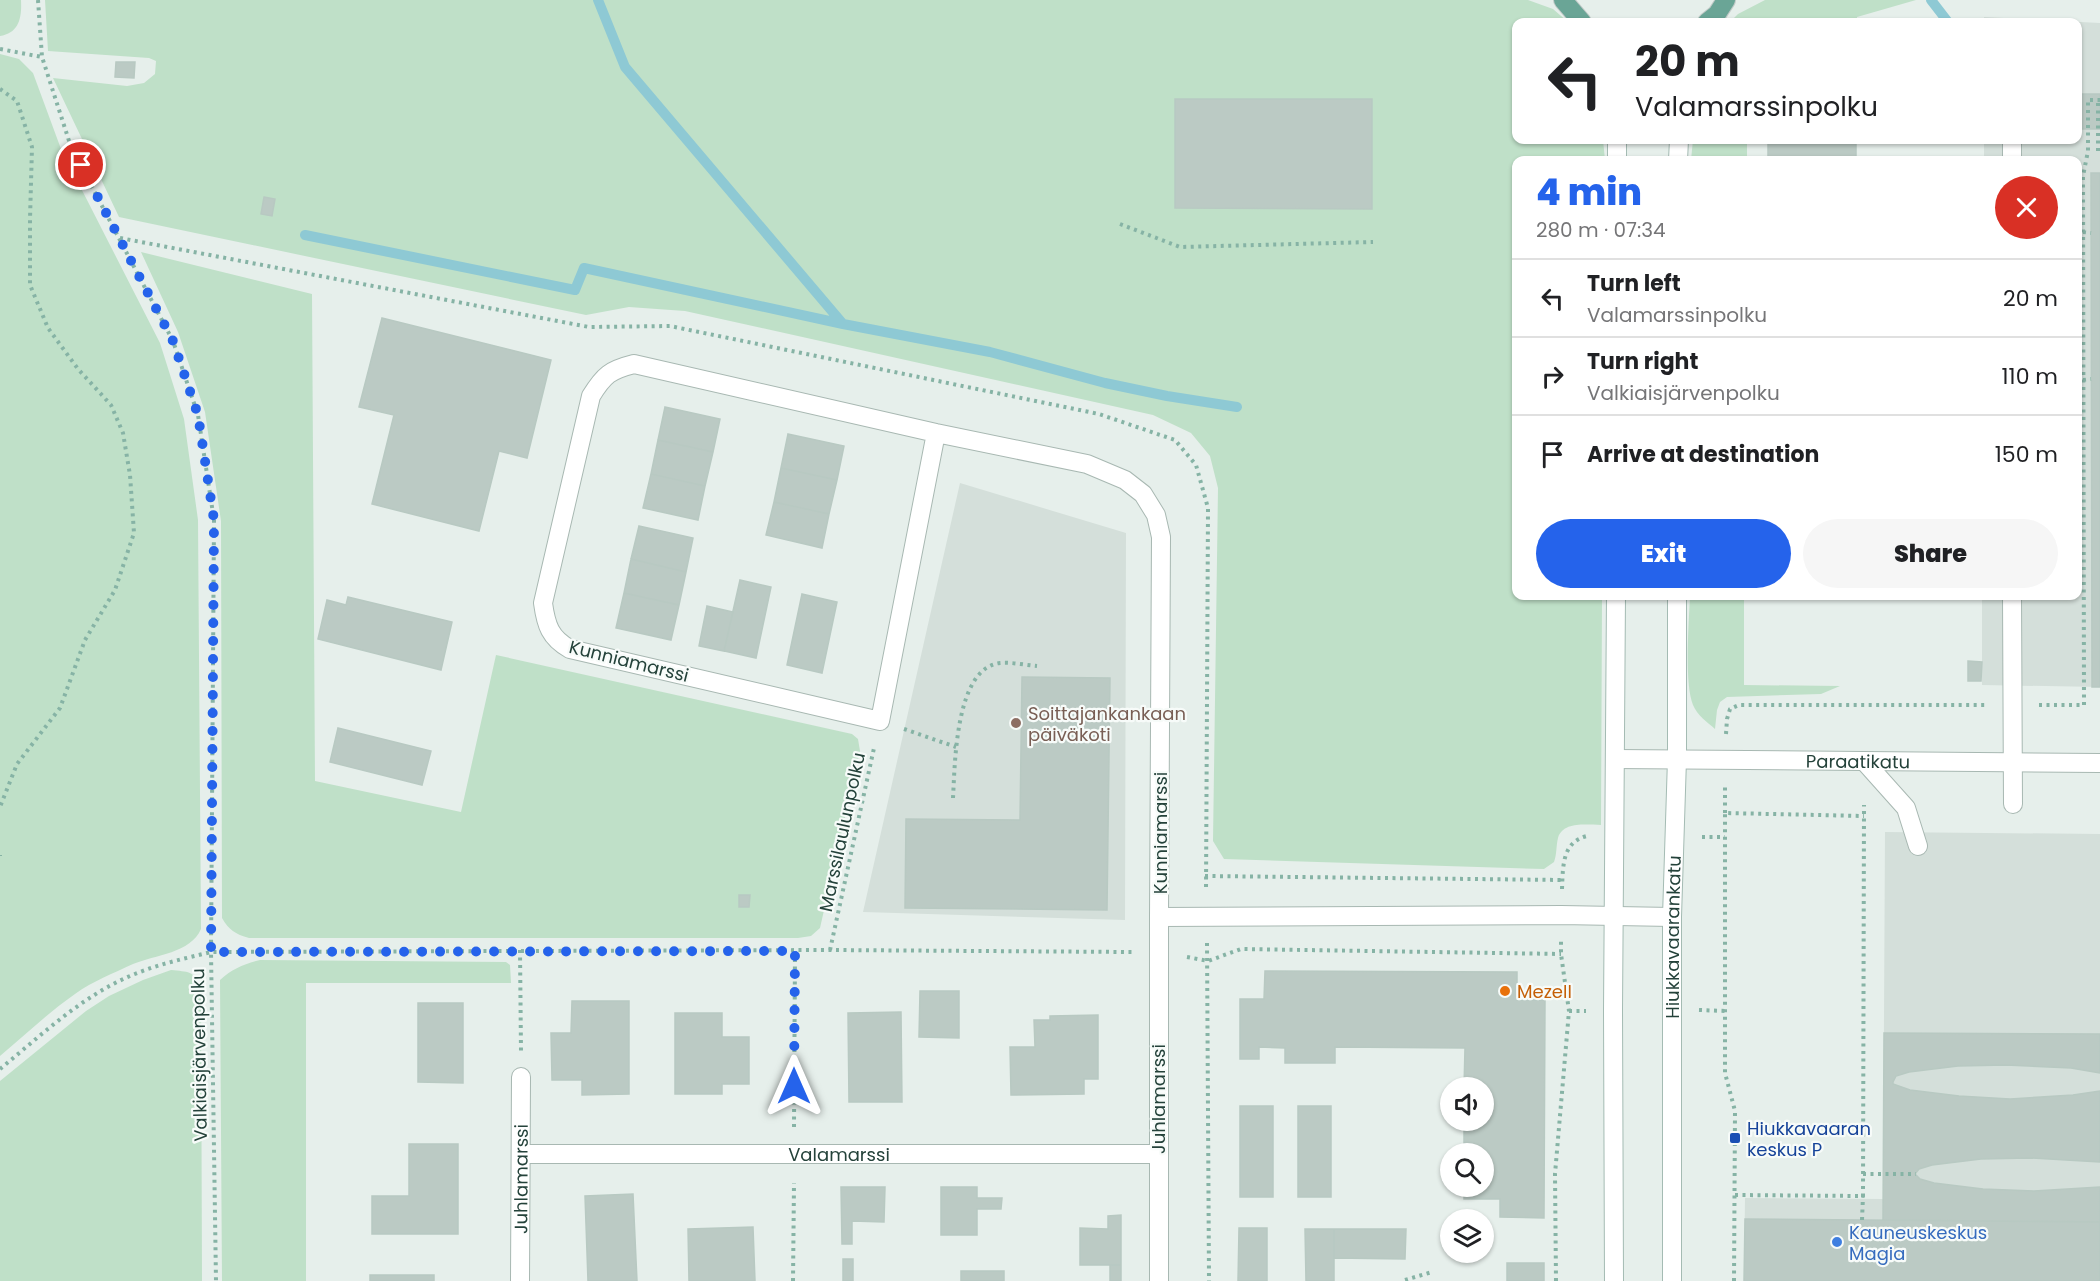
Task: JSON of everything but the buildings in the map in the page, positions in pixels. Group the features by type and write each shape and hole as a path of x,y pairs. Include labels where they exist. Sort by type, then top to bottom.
{"main road":[{"path":"1563,0 1577,18"},
{"path":"1717,12 1740,0"}],"street":[{"name":"Kunniamarssi","path":"880,721 570,649 558,642 546,623 543,603 591,396 602,378 616,368 634,364 936,433 1087,464 1125,480 1143,494 1156,515 1161,537 1159,917 1672,917"},
{"path":"880,721 936,433"},
{"path":"1614,1281 1616,600"},
{"name":"Hiukkavaarankatu","path":"1672,1281 1672,917 1677,759 1677,600"},
{"path":"2012,600 2013,804"},
{"name":"Paraatikatu","path":"1615,759 2013,762 2097,765"},
{"path":"1864,761 1906,808 1918,846"},
{"name":"Juhlamarssi","path":"1159,917 1159,1281"},
{"name":"Juhlamarssi","path":"520,1281 521,1077"},
{"name":"Valamarssi","path":"522,1154 1158,1154"}],"path":[{"name":"Valkiaisjärvenpolku","path":"38,0 42,57 71,147 173,341 198,415 214,520 211,952 216,1281"},
{"path":"0,49 42,57"},
{"path":"0,89 17,101 32,147 30,285 48,328 78,369 111,405 123,433 130,475 134,533 115,590 85,640 60,708 16,764 0,807"},
{"path":"1734,1281 1735,1111 1725,1073 1725,759 1727,719 1730,709 1739,705 2084,705 2083,176 2088,152 2088,100 2099,100 2099,152 2088,152"},
{"path":"1120,224 1180,247 1373,242"},
{"path":"2083,232 2091,232"},
{"path":"2083,380 2091,379"},
{"path":"953,798 956,747 967,694 980,672 999,663 1037,666"},
{"path":"880,721 956,747"},
{"name":"Marssilaulunpolku","path":"831,950 880,721"},
{"path":"1862,1220 1864,761"},
{"path":"1725,813 1864,816"},
{"path":"1205,876 1563,880"},
{"path":"520,950 521,1077"},
{"path":"0,1069 80,1004 104,988 140,972 211,952 795,951 793,1281"},
{"path":"1863,1174 1916,1174"},
{"path":"1735,1195 1863,1196"},
{"path":"1405,1280 1432,1272"}],"shaded area":[{"path":"2082,22 2100,23 2100,687 1982,685 1982,600 2082,600 2082,156 1984,156 1984,144 2082,144"},
{"name":"Soittajankankaan päiväkoti","path":"960,483 1126,533 1125,920 863,912"},
{"path":"1885,832 2100,834 2100,1281 1744,1281 1745,1198 1883,1199"}],"green space":[{"path":"0,0 21,0 21,7 18,24 11,32 0,36"},
{"path":"45,0 1528,0 1553,9 1563,18 1512,18 1512,144 1603,144 1605,156 1512,156 1512,600 1602,600 1601,825 1576,825 1565,829 1558,838 1554,862 1544,869 1224,859 1213,841 1218,488 1210,456 1191,433 1153,415 685,311 629,307 586,315 119,217 53,78 127,86 144,83 155,74 156,61 149,58 48,51"},
{"path":"1765,0 1916,0 1857,18 1734,18"},
{"path":"0,54 19,59 33,73 61,149 160,343 184,419 198,520 201,929 196,937 181,948 133,964 82,989 0,1056"},
{"path":"1693,144 1747,144 1747,156 1691,156"},
{"path":"141,252 312,294 315,781 461,812 496,655 852,734 858,739 860,751 820,928 811,936 798,938 249,938 230,929 222,918 221,521 205,412 178,332"},
{"path":"1690,600 1744,600 1744,685 1840,686 1821,694 1727,697 1720,702 1717,710 1715,729 1702,718 1693,705 1690,695 1688,652"},
{"path":"260,960 506,962 510,965 511,983 306,983 306,1281 222,1281 220,980 238,967"},
{"path":"171,970 190,973 196,978 201,988 202,1281 0,1281 0,1081 86,1011 109,996"}],"waterway":[{"path":"598,0 625,67 843,324"},
{"path":"1931,0 1945,18"},
{"path":"305,235 575,290 584,268 843,324 990,352 1105,383 1237,407"}],"place":[{"name":"Soittajankankaan päiväkoti","path":"1016,723"},
{"name":"Mezell","path":"1505,991"},
{"name":"Hiukkavaaran keskus P","path":"1735,1138"},
{"name":"Kauneuskeskus Magia","path":"1837,1242"}],"route":[{"path":"81,165 173,341 198,415 214,520 211,952 795,951 794,1086"}]}
